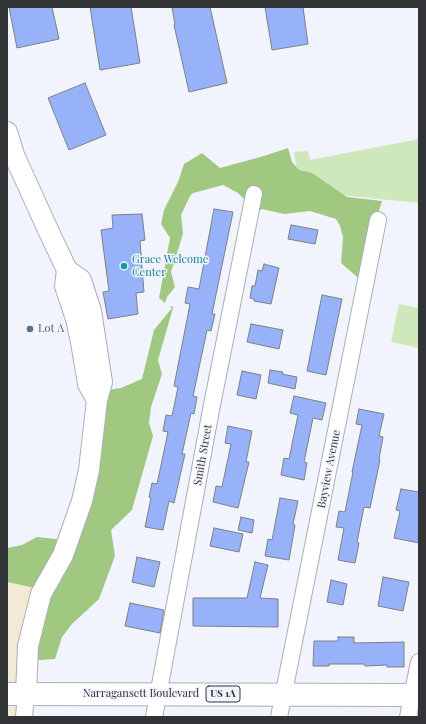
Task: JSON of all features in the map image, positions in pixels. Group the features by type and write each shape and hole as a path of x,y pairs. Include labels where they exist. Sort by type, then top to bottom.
{"main road":[{"name":"Narragansett Boulevard","path":"17,694 416,695"}],"street":[{"path":"7,132 14,155 67,270 81,280 91,311 102,382 97,400 89,470 82,501 63,555 41,594 28,646 17,694 24,717"},
{"name":"Smith Street","path":"154,717 211,410 254,194"},
{"name":"Bayview Avenue","path":"279,717 378,220"},
{"path":"408,717 416,695 419,662"}],"shaded area":[{"path":"7,582 40,589 23,685 15,717 7,717"}],"green space":[{"path":"419,139 419,203 300,191 294,152 308,151 310,160"},
{"path":"288,148 292,162 299,170 312,173 347,197 382,201 376,220 364,283 341,263 343,237 336,219 310,211 284,214 262,209 257,212 238,193 223,185 193,193 190,196 181,215 183,234 171,272 175,287 167,297 165,303 159,298 170,238 161,224 164,210 178,182 184,164 202,153 220,168"},
{"path":"399,304 419,308 419,348 391,342"},
{"path":"169,306 174,307 158,360 162,374 151,407 149,423 153,436 132,510 111,530 115,556 99,599 72,624 62,637 55,659 27,661 40,589 7,582 7,548 22,545 37,537 64,540 96,392 121,388 142,379 154,330 172,308"}],"building":[{"path":"9,7 52,7 59,39 17,48"},
{"path":"90,7 131,7 140,63 100,70"},
{"path":"172,7 210,7 227,83 189,92 174,25"},
{"path":"265,7 303,7 308,44 272,50"},
{"path":"85,83 106,135 69,150 48,98"},
{"path":"214,209 233,212 212,314 215,314 211,331 207,330 193,396 197,397 194,414 191,413 182,454 185,454 174,503 169,501 163,530 145,527 151,498 149,497 152,483 157,484 168,432 163,431 166,415 172,416 178,387 174,386 190,304 185,303 188,287 199,289"},
{"name":"Grace Welcome Center","path":"142,214 145,240 140,241 144,292 136,293 138,314 108,319 103,292 109,291 101,230 113,228 112,215"},
{"path":"291,225 318,230 315,244 288,239"},
{"path":"264,264 279,268 271,304 254,301 254,299 250,298 252,286 255,286 258,270 262,271"},
{"path":"322,295 342,299 326,375 307,371"},
{"path":"251,324 283,330 279,349 247,342"},
{"path":"270,370 283,372 282,374 297,377 295,389 268,383"},
{"path":"242,371 261,375 256,399 237,395"},
{"path":"294,396 326,403 322,420 313,418 304,462 307,463 304,480 281,475 284,458 289,459 298,415 290,413"},
{"path":"359,409 384,414 379,436 383,437 380,460 370,508 364,507 357,542 359,543 355,563 338,560 344,528 336,527 339,511 345,512 353,472 362,425 356,424"},
{"path":"228,426 252,431 246,462 249,462 238,508 213,502 216,486 222,487 231,444 225,443"},
{"path":"401,489 419,492 419,543 394,538 400,511 396,510"},
{"path":"280,498 298,501 293,524 295,525 289,560 265,556 268,539 272,540"},
{"path":"241,517 254,520 252,533 238,530"},
{"path":"214,528 243,534 239,552 210,546"},
{"path":"137,557 160,562 154,587 132,582"},
{"path":"255,562 268,565 260,598 278,599 278,627 193,626 193,598 247,598"},
{"path":"383,577 409,582 403,611 378,606"},
{"path":"331,580 347,584 343,605 327,602"},
{"path":"130,603 164,610 160,633 125,626"},
{"path":"338,637 354,637 354,643 404,642 404,667 387,667 387,665 365,666 364,664 329,664 329,666 313,666 314,641 338,641"}],"place":[{"name":"Grace Welcome Center","path":"124,266"},
{"name":"Lot A","path":"30,329"}]}
